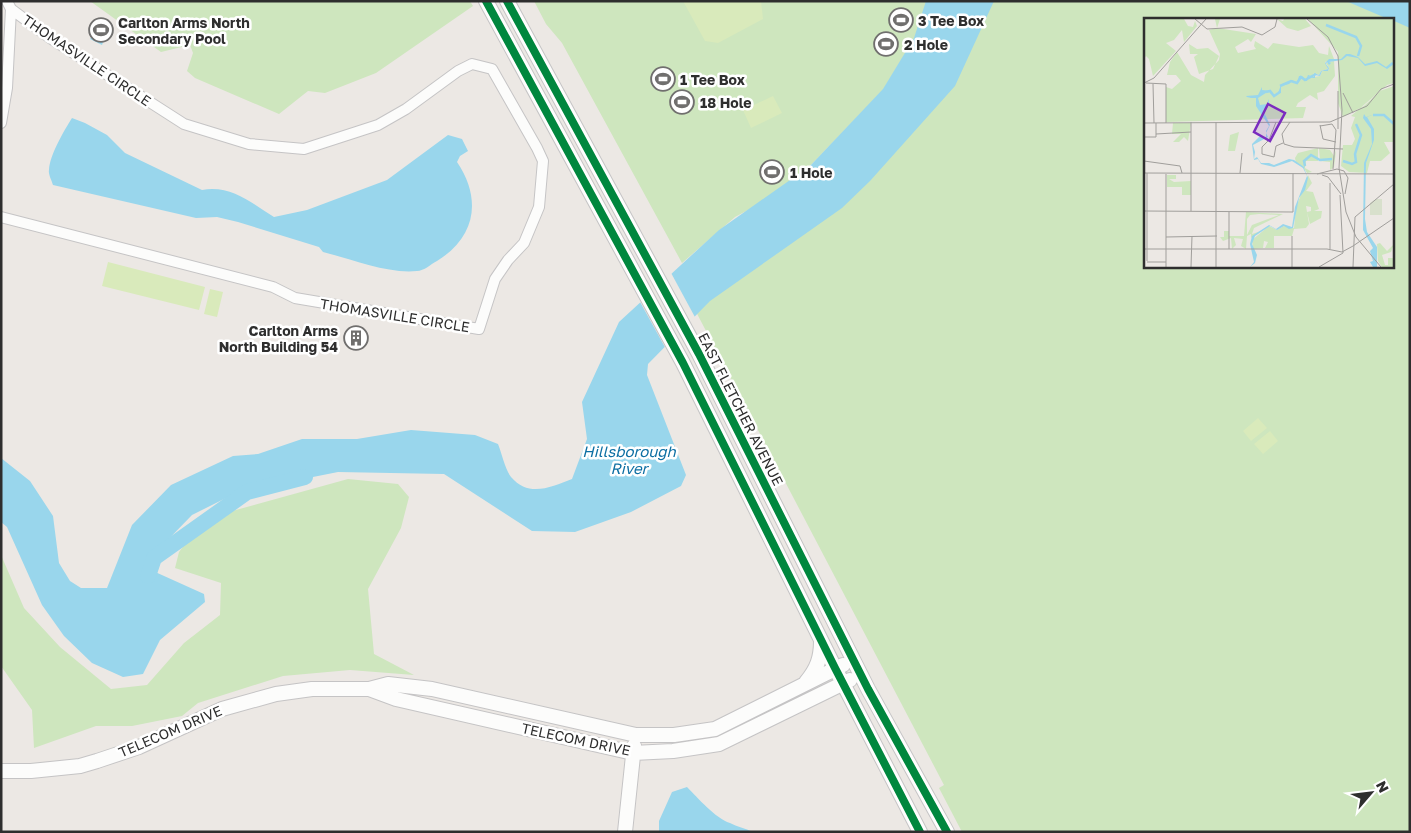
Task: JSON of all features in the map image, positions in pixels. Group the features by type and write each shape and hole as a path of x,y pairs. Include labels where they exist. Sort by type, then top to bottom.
{"main road":[{"path":"486,1 683,363 843,684 920,832"},
{"name":"EAST FLETCHER AVENUE","path":"507,1 699,354 861,674 946,832"},
{"path":"806,683 819,662 821,640"},
{"name":"TELECOM DRIVE","path":"1,771 31,771 80,766 140,746 222,709 276,694 312,689 369,689 388,684 432,689 636,735 674,735 715,728 854,659"},
{"name":"TELECOM DRIVE","path":"369,689 396,699 633,752 673,751 719,744 861,674"},
{"path":"625,832 636,735"}],"street":[{"name":"THOMASVILLE CIRCLE","path":"1,123 6,88 9,5"},
{"name":"THOMASVILLE CIRCLE","path":"1,216 274,287 295,298 479,329 495,279 508,260 524,243 539,207 543,161 492,69 472,64 458,71 406,109 378,125 304,150 249,144 184,124 50,38 9,5"}],"green space":[{"path":"90,1 470,1 473,6 376,73 325,93 308,91 279,114 195,78 187,71 193,53 190,45 161,52"},
{"path":"534,1 928,1 914,39 883,90 809,167 765,201 735,217 682,263 562,43 546,24"},
{"path":"683,1 761,1 763,19 718,43 705,41"},
{"path":"961,1 1410,1 1410,832 962,832 939,788 944,785 683,287 874,138"},
{"path":"773,96 782,113 751,128 743,110"},
{"path":"108,262 205,287 199,310 102,286"},
{"path":"210,289 223,292 217,317 204,314"},
{"path":"1258,418 1267,428 1251,441 1243,431"},
{"path":"1270,431 1278,441 1263,454 1254,444"},
{"path":"348,479 398,484 409,497 401,528 368,589 374,654 414,675 350,670 283,676 198,703 182,716 132,726 96,726 34,748 32,710 1,666 1,555 24,608 60,647 111,689 147,685 184,643 220,615 221,583 175,568 179,552 194,532 225,513"}],"water":[{"name":"Hillsborough River","path":"926,1 994,1 955,86 870,181 842,208 710,301 648,364 647,375 686,475 681,486 631,512 575,532 532,531 444,474 338,472 238,492 192,515 156,552 153,571 204,594 205,602 160,640 143,674 123,677 92,663 64,636 42,605 7,527 1,522 1,458 30,481 53,516 59,563 70,581 81,588 107,588 132,525 171,485 233,456 258,454 302,439 357,439 411,430 475,435 498,444 509,474 525,487 540,489 572,479 587,439 582,402 619,322 719,230 810,166 883,89 914,38"},
{"path":"1346,1 1410,1 1410,28 1394,21 1394,18 1386,18"},
{"name":"Carlton Arms North Secondary Pool","path":"104,19 110,22 102,45 90,39"},
{"path":"72,118 107,135 125,153 202,190 212,189 231,192 274,217 307,210 387,180 448,135 462,139 468,151 460,156 457,162 470,190 471,216 467,229 460,241 450,251 425,269 406,271 370,265 323,252 319,247 238,222 217,217 196,218 53,185 49,173 50,164 58,143"},
{"path":"687,787 718,817 753,832 659,832 659,821 672,792"}],"pier":[{"path":"670,271 696,319 666,349 639,300"}],"waterway":[{"name":"Hillsborough River","path":"148,576 154,558 247,492 305,477"}],"cycle path":[{"path":"486,1 683,363 835,668 920,832"},
{"path":"507,1 699,354 868,689 947,832"}],"place":[{"name":"3 Tee Box","path":"901,20"},
{"name":"Carlton Arms North Secondary Pool","path":"101,30"},
{"name":"2 Hole","path":"886,44"},
{"name":"1 Tee Box","path":"663,79"},
{"name":"18 Hole","path":"682,102"},
{"name":"1 Hole","path":"772,172"},
{"name":"Carlton Arms North Building 54","path":"356,338"}]}
